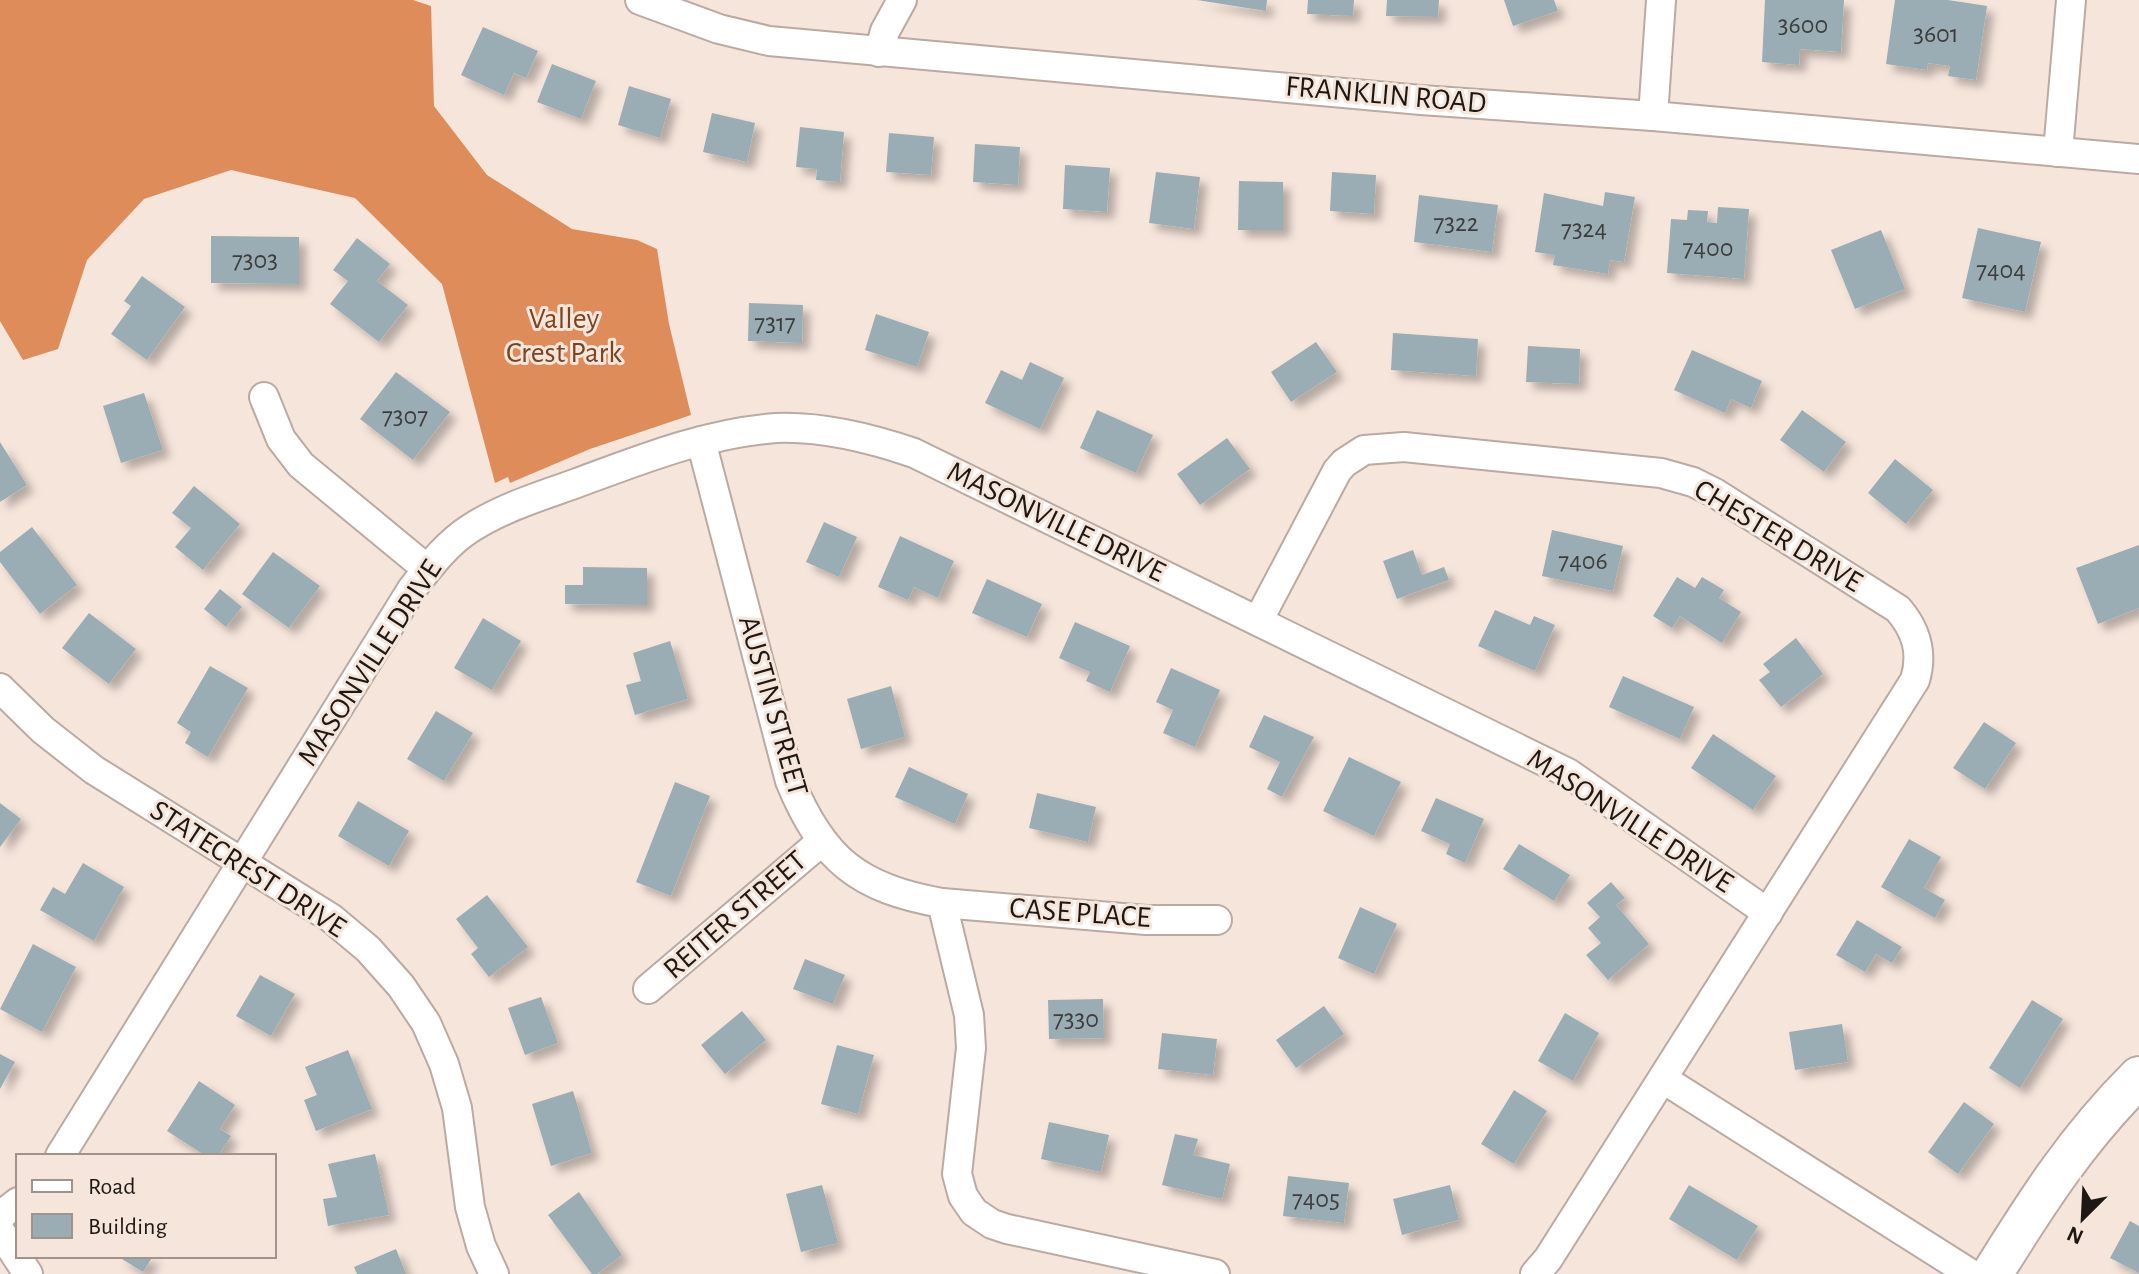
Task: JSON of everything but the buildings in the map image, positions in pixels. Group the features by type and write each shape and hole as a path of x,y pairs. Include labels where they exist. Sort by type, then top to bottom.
{"main road":[{"path":"1992,1274 2064,1161 2106,1110 2139,1077"}],"street":[{"name":"FRANKLIN ROAD","path":"640,0 719,29 769,41 1421,100 1653,116 2139,159"},
{"path":"879,52 885,31 902,0"},
{"path":"1653,116 1661,0"},
{"path":"2058,152 2071,0"},
{"path":"264,397 281,439 301,465 427,569"},
{"name":"MASONVILLE DRIVE","path":"61,1154 427,569 468,530 497,512 701,441 777,428 871,439 899,448 1258,621 1568,773 1768,913"},
{"name":"AUSTIN STREET","path":"701,441 790,781 804,814 822,841 847,866 875,884 905,896 942,903"},
{"name":"CHESTER DRIVE","path":"1258,621 1297,551 1333,476 1344,463 1364,450 1404,447 1621,467 1661,473 1693,482 1715,493 1898,609 1910,622 1918,643 1919,665 1915,680 1768,913"},
{"name":"STATECREST DRIVE","path":"0,688 43,730 94,770 331,918 368,949 401,986 426,1023 444,1064 457,1108 470,1207 481,1246 494,1274"},
{"name":"REITER STREET","path":"648,989 822,841"},
{"path":"942,903 969,1015 971,1048 957,1174 963,1196 974,1212 992,1224 1007,1229 1215,1274"},
{"name":"CASE PLACE","path":"942,903 1146,920 1217,920"},
{"path":"1535,1274 1548,1259 1768,913"},
{"path":"1663,1079 1971,1274"},
{"path":"0,1216 16,1204"},
{"path":"0,1231 16,1256"}],"green space":[{"name":"Valley Crest Park","path":"0,0 413,0 431,6 434,106 487,175 572,229 637,240 657,249 669,324 691,415 590,449 510,483 508,477 495,483 442,284 355,198 231,170 144,199 87,260 58,349 23,360 0,321"}]}
